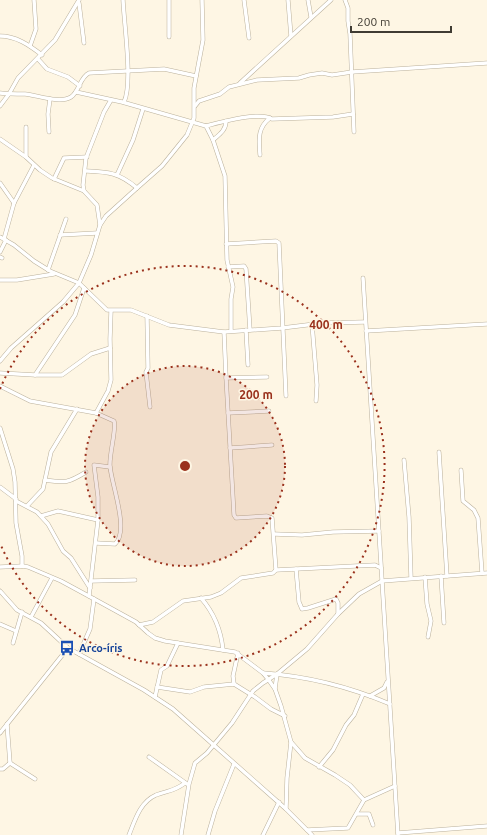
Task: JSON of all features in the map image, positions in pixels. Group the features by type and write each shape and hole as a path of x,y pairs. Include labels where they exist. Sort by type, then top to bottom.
{"street":[{"path":"30,46 36,29 34,0"},
{"path":"123,0 128,70 126,96 124,102"},
{"path":"169,0 169,37"},
{"path":"0,361 11,348 63,302 79,283 91,255 100,225 106,216 167,160 187,135 193,123 194,88 203,40 202,0"},
{"path":"244,0 249,38"},
{"path":"288,0 291,36"},
{"path":"308,0 311,17"},
{"path":"239,84 331,0"},
{"path":"345,0 348,8 354,132"},
{"path":"79,1 84,43"},
{"path":"0,106 18,78 55,40 79,1"},
{"path":"0,36 13,37 30,46 42,55"},
{"path":"38,59 47,69 68,78 80,86"},
{"path":"194,106 203,99 220,94 228,87 257,80 299,78 309,75 322,74 332,75 352,72 487,64"},
{"path":"0,94 25,94 58,100 68,99 76,92 87,74 128,70 164,69 196,76"},
{"path":"76,92 124,102 143,109 206,126 241,118 333,117 353,114"},
{"path":"49,132 48,114 50,99"},
{"path":"84,191 83,185 87,157 104,112 111,100"},
{"path":"118,174 133,140 143,109"},
{"path":"260,155 259,136 263,125 270,118"},
{"path":"213,140 222,132 226,126 226,121"},
{"path":"206,126 213,140 225,176 226,244 228,268 233,287 231,299 231,331"},
{"path":"26,127 26,157"},
{"path":"0,139 54,179 84,191 97,205 100,225"},
{"path":"54,179 64,158 87,157"},
{"path":"0,252 14,203 34,165"},
{"path":"85,171 118,174 137,188"},
{"path":"0,183 14,203"},
{"path":"48,270 66,219"},
{"path":"60,235 97,233"},
{"path":"3,239 14,245 48,270 79,283 104,309 111,311 131,310 169,325 224,332 282,328 312,324 365,322"},
{"path":"226,244 276,241 279,243 286,396"},
{"path":"228,268 244,266 246,269 248,365"},
{"path":"0,280 17,280 55,274"},
{"path":"363,278 398,834 487,826"},
{"path":"35,375 75,315 84,288"},
{"path":"96,413 108,391 111,380 111,311"},
{"path":"147,316 148,368 146,372 150,407"},
{"path":"312,324 317,385 316,401"},
{"path":"366,331 487,324"},
{"path":"224,332 235,517 269,516 272,521 274,534 276,570"},
{"path":"0,373 62,375 91,354 110,348"},
{"path":"226,378 267,377"},
{"path":"0,386 30,401 96,413 112,420 115,423 111,447 110,467 120,516 119,538 115,544 96,543"},
{"path":"27,506 42,489 51,452 76,410"},
{"path":"228,413 269,411"},
{"path":"0,428 13,468 16,500 16,523 22,556 22,566"},
{"path":"230,448 272,445"},
{"path":"439,452 447,576"},
{"path":"404,460 409,517 411,578"},
{"path":"89,596 98,520 98,497 94,465 110,467"},
{"path":"461,470 463,501 474,510 478,518 482,573"},
{"path":"45,480 66,482 86,472"},
{"path":"0,487 16,500 37,512 41,516 48,524 63,551 72,558 90,589"},
{"path":"41,516 58,511 98,520"},
{"path":"274,534 302,535 334,532 378,531"},
{"path":"140,625 153,622 183,601 211,597 221,593 241,578 273,574 276,570 375,565 381,568"},
{"path":"0,567 28,567 89,596 136,622 155,638 165,642 238,653 263,673 275,689 291,742 287,778 286,809"},
{"path":"296,570 299,602 302,609 336,599 338,603 338,614"},
{"path":"181,835 187,784 195,763 207,753 235,719 251,694 259,686 277,674 307,649 338,614 359,594 382,581 487,573"},
{"path":"441,576 441,598 444,623"},
{"path":"425,577 427,604 431,621 428,637"},
{"path":"31,617 52,578"},
{"path":"91,581 135,580"},
{"path":"0,591 11,604 43,625 68,648 155,697 173,709 279,802 312,835"},
{"path":"201,598 210,610 220,630 223,650"},
{"path":"79,654 90,629 94,599"},
{"path":"13,643 22,612"},
{"path":"0,624 16,631"},
{"path":"155,697 161,670 167,666 178,643"},
{"path":"0,733 68,648"},
{"path":"234,684 233,676 238,653"},
{"path":"263,673 319,681 370,696 390,704"},
{"path":"275,689 277,674"},
{"path":"370,696 384,688 388,680"},
{"path":"157,687 190,692 204,687 234,684 284,716"},
{"path":"319,767 333,750 346,725 354,715 363,694"},
{"path":"7,724 10,763"},
{"path":"291,742 306,758 350,785 364,800"},
{"path":"149,757 164,766 187,784"},
{"path":"0,768 3,769 10,763"},
{"path":"10,763 35,779"},
{"path":"208,835 215,811 234,764"},
{"path":"129,835 143,805 155,795 174,790 187,784"},
{"path":"307,830 347,829 364,800 395,786"},
{"path":"263,835 279,802"},
{"path":"357,814 370,814 373,825"}],"place":[{"name":"Arco-íris","path":"67,648"}]}
